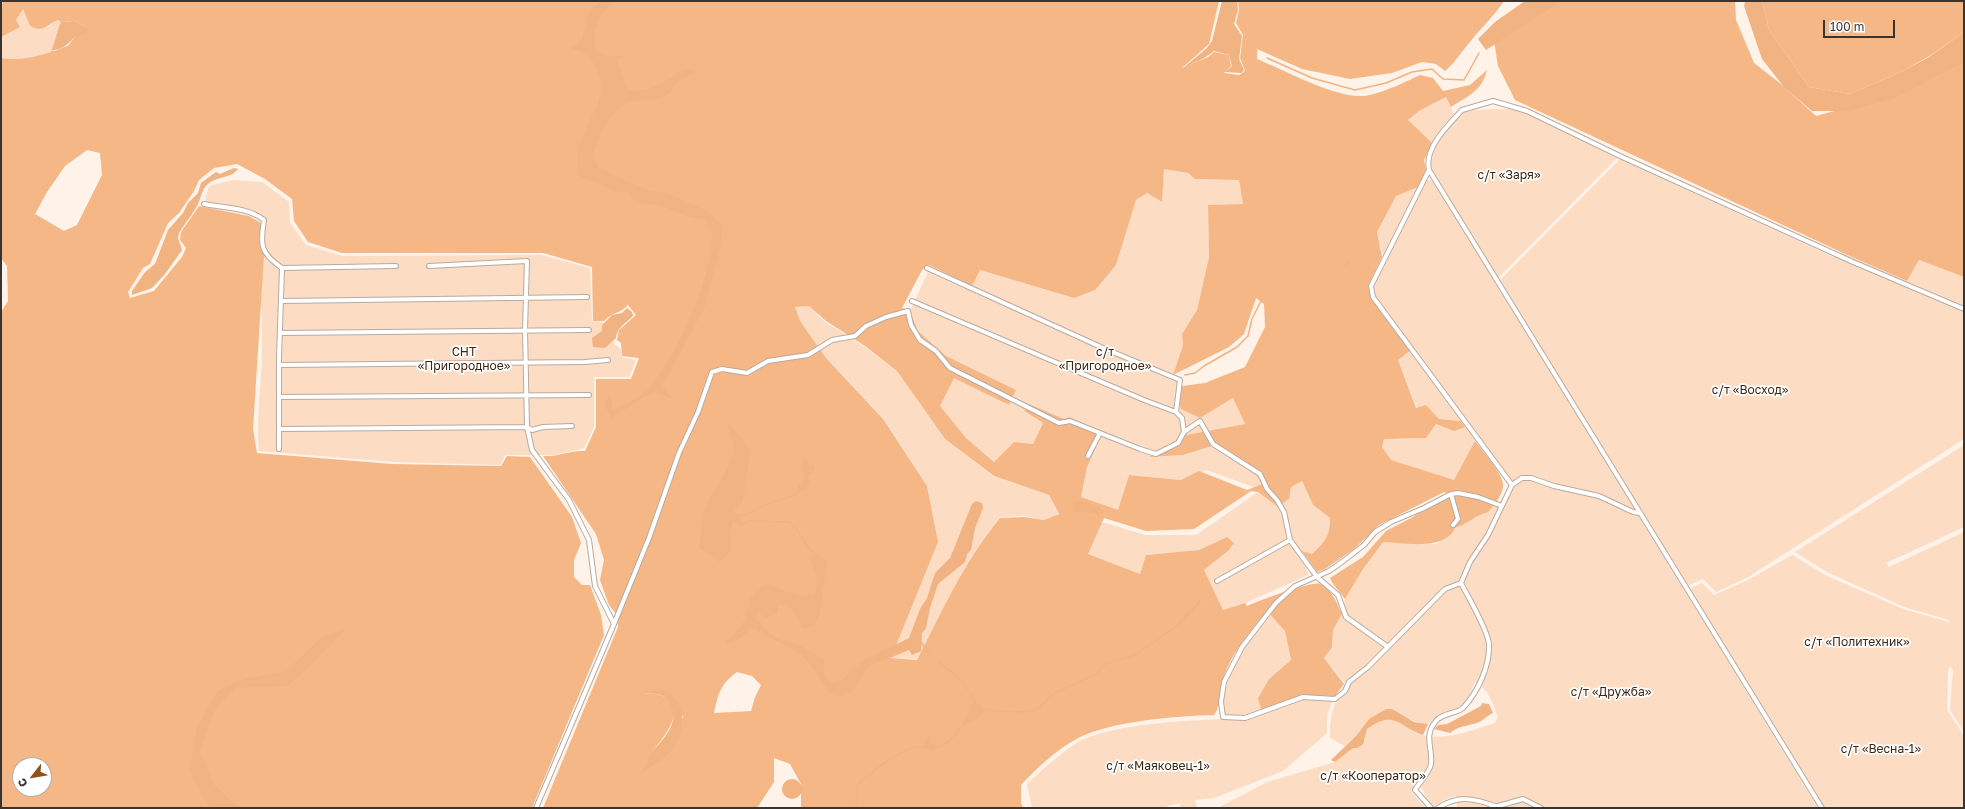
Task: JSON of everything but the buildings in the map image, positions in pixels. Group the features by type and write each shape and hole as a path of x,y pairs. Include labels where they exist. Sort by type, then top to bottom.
{"street":[{"path":"1822,808 1429,170 1428,164 1433,144 1462,110 1494,101 1527,111 1635,163 1853,262 1964,309"},
{"path":"1429,170 1371,286 1373,297 1512,485"},
{"path":"204,204 223,208 240,209 259,216 264,220 260,241 270,260 282,268 396,266"},
{"path":"429,266 527,260 525,298 526,394 527,427 532,450 569,500 588,540 595,586 614,624"},
{"path":"279,449 282,268"},
{"path":"927,268 1102,348 1180,380 1176,412"},
{"path":"281,301 587,297"},
{"path":"912,301 1144,400 1176,412 1182,418 1184,432"},
{"path":"536,808 649,538 679,453 698,412 712,372 722,369 747,373 768,361 808,355 832,340 855,336 866,326 886,317 908,311 911,325 920,340 936,351 950,368 1059,423 1070,421 1156,454 1168,449 1178,442 1184,432 1200,421 1213,444 1260,474 1267,489 1278,500 1284,512 1290,540 1317,577 1338,596 1346,617 1388,647"},
{"path":"280,333 589,330"},
{"path":"280,365 526,363 608,360"},
{"path":"280,397 526,394 589,395"},
{"path":"279,429 527,427 532,430 543,427 572,426"},
{"path":"1088,456 1100,433"},
{"path":"1502,506 1478,497 1458,493 1451,494 1424,508 1391,522 1375,532 1364,545 1342,562 1317,577 1295,586 1276,603 1242,647 1224,682 1221,702 1223,717 1245,718 1303,697 1335,699 1344,691 1349,682 1368,667 1445,589 1461,583 1470,562 1488,535 1502,506 1512,485 1522,478 1531,478 1554,486 1599,496 1633,512 1639,513"},
{"path":"1451,494 1458,519 1453,525"},
{"path":"1217,581 1290,540"},
{"path":"1431,808 1415,790 1431,765 1429,733 1437,719 1462,709 1470,700 1487,665 1489,643 1461,583"},
{"path":"1438,808 1452,800 1462,798 1481,800 1493,807 1523,799 1541,808"}],"green space":[{"path":"23,9 30,26 48,27 54,21 60,20 51,52 26,58 1,58 1,37 20,26 16,20"},
{"path":"1447,97 1454,115 1432,143 1408,120 1419,111"},
{"name":"с/т «Заря»","path":"1518,109 1617,158 1498,278 1429,167 1436,145 1450,126 1464,111"},
{"name":"с/т «Восход»","path":"1620,159 1833,257 1843,253 1907,281 1919,260 1964,277 1964,439 1748,577 1716,592 1703,579 1687,586 1500,280"},
{"name":"с/т «Пригородное»","path":"1164,168 1188,173 1195,179 1239,180 1243,204 1208,205 1209,257 1197,310 1182,334 1183,345 1173,375 1182,386 1178,399 1200,418 1233,398 1245,424 1187,435 1149,457 1183,455 1212,446 1257,476 1262,484 1256,488 1207,470 1181,480 1129,475 1118,511 1081,497 1087,467 1103,432 1064,419 1029,404 1024,412 1043,423 1033,444 1014,442 994,462 966,438 940,406 954,377 1009,405 1016,390 946,356 918,331 910,311 928,272 965,289 972,286 980,270 1074,298 1116,265 1136,200 1147,193 1162,202"},
{"name":"СНТ «Пригородное»","path":"233,180 262,182 289,202 290,223 306,245 342,256 541,255 590,268 592,321 602,322 615,345 620,348 622,357 636,360 629,377 594,377 594,427 584,448 555,455 505,455 500,465 394,462 259,451 258,415 262,356 261,270 265,218 249,209 236,206 215,205 206,203 205,200 209,186"},
{"name":"с/т «Дружба»","path":"1426,180 1433,180 1818,808 1457,808 1456,796 1448,798 1434,807 1428,802 1419,781 1411,792 1426,808 1218,808 1267,782 1335,762 1353,748 1358,748 1368,729 1382,721 1393,719 1419,734 1441,737 1460,734 1495,723 1498,717 1487,692 1475,682 1470,695 1461,706 1432,720 1428,724 1416,722 1386,709 1369,719 1356,736 1345,746 1330,738 1331,720 1334,706 1348,687 1324,658 1332,647 1333,630 1342,614 1345,599 1363,569 1383,542 1437,544 1454,529 1485,513 1494,505 1503,509 1514,485 1479,438 1475,441 1455,481 1391,460 1382,447 1384,439 1426,438 1436,424 1454,431 1460,421 1439,419 1426,406 1417,408 1398,360 1414,349 1375,297 1373,286 1385,263 1377,232 1396,195 1418,187 1422,189"},
{"path":"809,306 825,322 865,347 897,371 945,439 993,476 1049,495 1058,514 1044,520 1024,516 1000,517 987,533 965,568 917,659 891,658 938,542 927,486 885,420 826,358 800,321 795,307"},
{"path":"1964,445 1964,527 1886,563 1889,567 1964,532 1964,732 1950,710 1953,670 1950,666 1948,670 1947,710 1964,736 1964,808 1825,808 1689,589 1702,583 1714,595 1748,580 1792,555 1825,575 1903,609 1949,622 1949,620 1904,607 1827,572 1795,552"},
{"path":"1302,481 1313,505 1330,518 1328,534 1320,546 1312,554 1302,552 1308,575 1245,603 1223,610 1204,570 1228,551 1234,543 1227,537 1199,550 1146,555 1140,574 1088,554 1102,522 1145,535 1196,535 1258,492 1278,507 1289,499 1291,487"},
{"name":"с/т «Маяковец-1»","path":"1271,615 1285,631 1291,660 1269,679 1258,698 1262,714 1304,698 1332,701 1327,716 1327,733 1283,771 1214,798 1195,800 1197,808 1179,808 1181,803 1161,808 1032,808 1027,784 1045,767 1082,740 1098,734 1133,726 1224,719 1226,688 1230,675 1243,650"}],"shaded area":[{"path":"3,1 1219,1 1209,44 1182,68 1208,57 1214,52 1229,55 1231,66 1224,73 1239,75 1245,71 1240,58 1243,35 1236,23 1239,10 1238,1 1504,1 1455,61 1445,71 1436,64 1422,62 1392,73 1350,79 1302,69 1257,49 1257,59 1324,88 1338,93 1352,95 1363,96 1377,93 1420,75 1433,78 1443,91 1470,85 1487,70 1482,83 1478,88 1463,100 1451,107 1446,97 1419,111 1408,120 1432,143 1424,160 1426,170 1418,187 1396,196 1377,232 1382,257 1368,286 1371,297 1410,351 1398,360 1416,408 1426,405 1439,419 1460,421 1465,427 1454,431 1436,424 1426,438 1384,439 1382,447 1391,460 1454,480 1475,441 1502,479 1503,488 1496,503 1488,512 1455,528 1450,535 1442,540 1423,544 1383,542 1363,569 1345,599 1330,578 1363,557 1386,531 1413,517 1447,493 1444,492 1379,525 1354,549 1325,569 1317,572 1302,551 1312,554 1320,546 1328,534 1330,518 1313,505 1302,481 1291,487 1289,499 1278,507 1258,492 1251,491 1194,529 1146,531 1104,518 1088,554 1140,574 1146,555 1199,550 1227,537 1234,543 1228,551 1204,570 1223,610 1245,603 1247,606 1308,585 1321,584 1334,597 1342,614 1333,630 1332,647 1324,658 1344,684 1335,696 1302,695 1261,710 1258,698 1269,679 1291,660 1285,631 1267,611 1242,643 1226,669 1217,711 1214,715 1144,720 1108,727 1078,738 1070,742 1048,759 1021,785 1021,803 1023,808 801,808 801,784 790,764 774,758 774,782 757,808 543,808 618,627 617,615 609,605 600,580 604,560 596,534 543,456 554,456 585,451 596,427 596,379 631,379 639,358 622,356 621,343 617,340 619,330 636,315 628,305 604,321 593,321 592,267 543,253 342,253 308,242 294,221 292,199 265,179 237,164 214,168 199,180 194,191 179,213 168,223 150,264 143,268 128,292 130,298 154,291 182,257 186,248 180,240 181,232 199,206 249,216 261,223 259,239 264,256 253,429 257,453 392,464 501,466 507,456 530,457 572,517 581,543 574,560 574,577 582,585 590,585 601,615 604,635 532,808 1,808 1,312 8,301 7,266 1,258 1,58 26,58 51,52 60,22 59,20 43,28 35,28 30,26 23,9 16,20 20,27 1,37 1,9","holes":["75,21 88,28 72,40 69,45 55,51 52,50 61,22","87,150 100,153 102,175 77,225 64,231 35,214 47,192 65,166","1164,169 1188,173 1195,179 1239,180 1243,204 1208,205 1209,257 1197,310 1182,334 1183,345 1173,375 1229,347 1244,334 1256,298 1264,304 1265,327 1245,367 1205,383 1182,386 1178,399 1181,409 1200,418 1233,398 1245,424 1186,435 1149,457 1183,455 1212,446 1257,476 1262,484 1247,490 1199,471 1181,480 1129,475 1118,510 1081,497 1087,467 1103,432 1069,417 1064,419 1029,404 1024,411 1043,423 1033,444 1014,442 994,462 966,438 940,406 954,378 1009,405 1016,390 946,356 918,331 910,311 902,308 922,270 929,265 972,286 980,270 1074,298 1095,290 1116,265 1136,200 1147,193 1162,202","809,306 826,321 865,346 897,371 945,439 994,476 1049,495 1059,514 1044,520 1024,517 1000,518 987,534 965,568 917,660 891,658 938,542 927,486 884,420 826,358 800,321 795,307","737,672 752,676 761,685 755,697 751,711 714,713 721,690 727,680","663,691 683,717 642,773 642,769 669,729 674,714 670,701 663,696 644,693"]},
{"path":"603,1 614,1 597,24 594,36 596,52 608,56 622,55 617,61 628,90 636,91 652,88 688,68 699,72 689,75 677,82 672,91 663,97 652,100 633,101 618,109 607,123 595,149 593,156 599,168 650,191 664,192 708,211 723,227 721,246 704,309 662,386 668,394 677,400 653,392 611,418 605,405 610,393 613,410 632,401 653,383 674,351 692,313 705,277 711,254 712,231 704,220 688,217 660,205 636,204 628,191 615,193 597,182 586,180 579,175 578,153 582,138 598,104 601,93 601,81 596,68 587,53 570,49 582,39 589,10"},
{"path":"1222,1 1237,1 1238,10 1234,24 1242,36 1239,59 1244,70 1241,73 1225,72 1232,66 1229,55 1214,51 1203,59 1182,69 1207,48 1212,41"},
{"path":"1525,1 1561,1 1486,50 1478,39 1495,22"},
{"path":"1560,1 1735,1 1736,20 1754,63 1781,84 1816,116 1867,102 1964,60 1964,277 1919,260 1907,281 1843,253 1515,100 1498,66 1494,41"},
{"path":"1745,1 1762,1 1769,30 1809,87 1850,94 1901,72 1929,57 1964,32 1964,62 1895,98 1848,111 1812,111 1784,87 1762,59 1744,6"},
{"path":"1762,1 1964,1 1964,32 1931,55 1901,72 1850,94 1809,87 1769,30"},
{"path":"75,21 88,28 88,32 74,38 62,48 52,50 61,22"},
{"path":"234,168 238,169 227,176 212,181 204,188 196,208 179,233 178,238 182,250 165,274 152,288 132,295 132,291 145,272 155,264 168,230 183,213 188,203 198,193 201,183 216,172 220,174"},
{"path":"627,308 632,312 633,316 620,328 616,338 605,348 593,347 592,338 602,331 602,325 612,315 622,313"},
{"path":"727,422 745,442 749,449 749,453 747,476 742,502 734,511 739,516 741,525 733,521 730,535 731,550 720,562 699,547 704,510 726,471 732,456 733,449"},
{"path":"805,459 811,465 815,465 815,470 809,475 808,487 795,495 800,483 805,477 802,463"},
{"path":"1080,500 1100,507 1102,512 1100,514 1082,511 1075,513 1073,512 1072,508 1074,504"},
{"path":"976,501 982,503 983,508 975,528 971,550 967,554 965,562 938,584 930,608 926,628 922,633 921,651 912,655 909,650 868,667 855,689 842,697 830,694 815,670 797,652 754,628 731,644 724,643 742,624 747,613 750,598 763,586 768,585 800,596 815,595 817,581 811,560 813,553 820,555 827,561 820,613 814,626 803,629 793,611 786,604 779,605 776,614 766,618 758,612 755,619 771,634 782,640 796,643 824,660 827,679 833,684 840,681 863,661 909,638 920,609 927,598 935,573 950,558 972,504"},
{"path":"346,628 306,670 287,686 236,688 215,710 200,752 214,785 239,808 213,808 207,804 189,771 197,727 218,690 246,678 285,672 321,638"},
{"path":"664,691 676,700 682,713 682,728 680,736 671,751 642,773 642,769 651,753 662,741 672,725 673,719 671,706 666,698 659,694 643,693"},
{"path":"974,703 981,705 985,710 978,718 966,725 962,724 969,712 970,704"},
{"path":"1482,703 1489,704 1493,713 1479,722 1459,728 1450,733 1434,729 1438,725 1447,724 1481,706"},
{"path":"1386,709 1392,709 1414,722 1428,724 1423,735 1396,721 1384,720 1367,729 1363,744 1358,748 1353,748 1335,762 1331,760 1356,736 1369,719"},
{"path":"929,736 932,739 931,743 936,746 935,750 923,749 925,739"},
{"path":"792,779 799,782 802,789 799,796 792,799 785,796 782,789 785,782"}],"waterway":[{"path":"1267,58 1312,78 1355,90 1386,83 1412,72 1432,69 1443,79 1464,80 1479,53"},
{"path":"1345,266 1349,262"},
{"path":"1185,375 1195,373 1204,366 1237,347 1248,336 1252,319 1262,299"},
{"path":"795,495 767,504 750,513 739,516 741,525 750,521 789,522 797,529 813,553"},
{"path":"984,710 1020,712 1036,710 1055,693 1098,673 1105,664 1135,655 1179,624 1201,600"},
{"path":"921,642 929,654"},
{"path":"938,661 965,685 976,704"},
{"path":"936,747 948,742 964,724"},
{"path":"858,808 856,803 858,784 898,754 916,747 924,746"}],"park label":[{"name":"с/т «Политехник»","path":"1857,642"},
{"name":"с/т «Весна-1»","path":"1881,749"},
{"name":"с/т «Кооператор»","path":"1373,776"}]}
